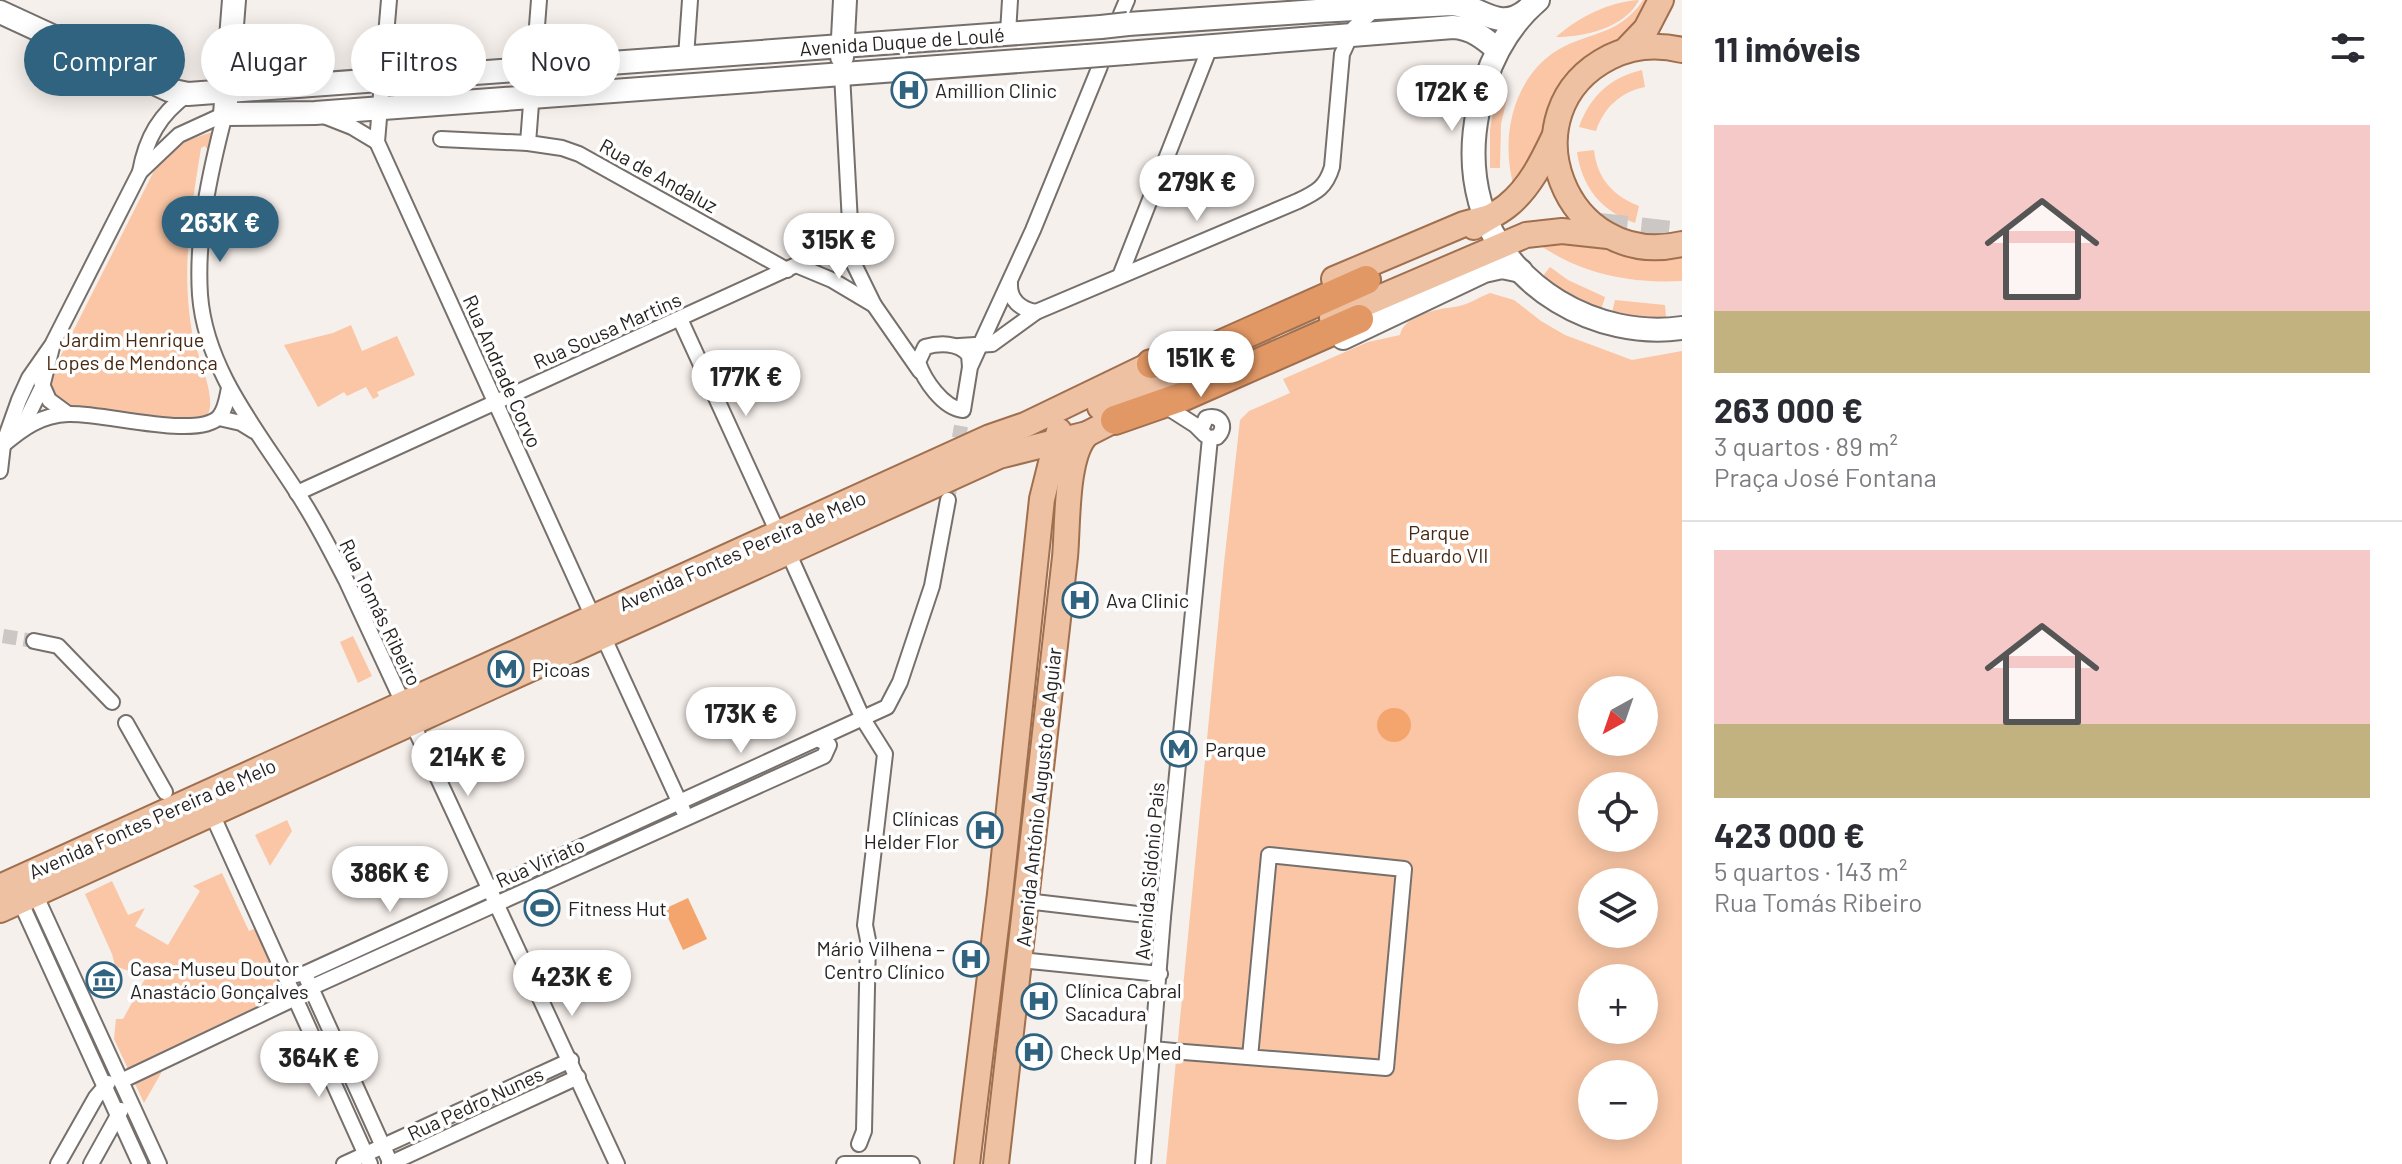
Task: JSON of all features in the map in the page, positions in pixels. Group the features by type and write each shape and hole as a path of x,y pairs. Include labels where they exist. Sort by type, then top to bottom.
{"highway":[{"path":"1151,364 1191,358 1366,280"},
{"name":"Avenida Fontes Pereira de Melo","path":"1126,417 1200,389 1359,319"}],"main road":[{"path":"1626,50 1651,21 1661,0"},
{"path":"1056,441 1060,428 1070,421 1388,280 1430,251 1467,232 1508,205 1523,190 1555,135 1564,104 1582,78 1607,59 1626,50 1650,46 1682,50"},
{"path":"1555,135 1555,157 1564,188 1583,217 1608,236 1627,244 1648,247 1682,244"},
{"name":"Avenida Fontes Pereira de Melo","path":"783,543 990,437 1025,425 1359,268 1464,224 1486,218"},
{"name":"Avenida Fontes Pereira de Melo","path":"14,898 408,713 783,543 999,456 1087,434 1126,417 1188,382 1500,245 1526,235 1551,232 1608,236"},
{"name":"Avenida António Augusto de Aguiar","path":"997,1155 1074,459 1087,434"},
{"name":"Avenida António Augusto de Aguiar","path":"968,1152 1042,499 1056,441"},
{"path":"999,456 1015,462 1035,477 1042,499"},
{"name":"Avenida António Augusto de Aguiar","path":"1002,871 1022,797 1053,526"},
{"name":"Avenida Fontes Pereira de Melo","path":"14,898 212,814 408,713"},
{"path":"982,1039 994,1047 1009,1043"},
{"path":"968,1152 984,1150 997,1155"}],"street":[{"path":"232,24 234,0"},
{"path":"387,24 389,0"},
{"path":"538,24 539,0"},
{"path":"686,57 690,0"},
{"path":"845,0 842,74 852,260 874,305 900,335 918,343 979,347 997,342 1036,312 1314,193 1327,181 1332,167 1342,54 1367,5"},
{"path":"1008,33 1010,0"},
{"name":"Avenida Duque de Loulé","path":"620,62 1101,27 1125,13 1454,2 1503,21 1514,19 1534,3"},
{"path":"1534,3 1498,50 1481,93 1475,132 1476,184 1486,218 1500,245 1521,271 1562,304 1598,320 1638,328 1682,328"},
{"path":"0,12 169,90 188,94"},
{"name":"Avenida Duque de Loulé","path":"225,114 315,113 842,74 1094,61 1126,53 1459,27 1480,34 1498,50"},
{"path":"1120,276 1210,47"},
{"path":"970,367 1045,199 1094,61"},
{"name":"Avenida Duque de Loulé","path":"188,94 201,93"},
{"path":"0,471 2,445 24,389 48,351 140,172 150,135 166,113 188,94"},
{"path":"140,172 179,135 225,114 227,96"},
{"path":"377,142 381,96"},
{"path":"441,139 528,143 531,97"},
{"name":"Avenida Duque de Loulé","path":"315,113 352,127 377,142"},
{"name":"Rua Tomás Ribeiro","path":"225,114 201,236 200,297 217,363 229,388 297,493 346,580 617,1164"},
{"name":"Rua Andrade Corvo","path":"377,142 687,818"},
{"name":"Rua de Andaluz","path":"528,143 579,154 792,268 832,280 874,305"},
{"path":"853,244 877,295 921,373 949,406 963,410"},
{"name":"Rua Sousa Martins","path":"297,493 758,283 853,244"},
{"path":"1126,417 1170,409 1217,394 1484,271 1502,267 1521,271"},
{"path":"1010,280 1013,298 1018,305 1036,312"},
{"path":"680,319 863,719 885,754 865,925 868,940 864,1131 859,1144"},
{"path":"921,373 918,362 920,354 925,347 934,345"},
{"path":"959,346 969,355 970,367 961,426"},
{"path":"10,427 42,387 48,351"},
{"path":"42,387 49,400 68,414"},
{"path":"219,418 225,408 229,388"},
{"name":"Avenida Sidónio Pais","path":"1143,1164 1206,434 1170,409"},
{"path":"10,427 68,414 188,428 219,418 241,423 258,433"},
{"name":"Rua Viriato","path":"493,897 680,803 887,707 897,690 932,586 948,500"},
{"path":"34,641 58,646 112,702"},
{"path":"126,723 165,792"},
{"name":"Rua Viriato","path":"122,1084 295,996 308,981 493,897 687,818 824,756 829,745 818,739"},
{"path":"212,814 368,1159"},
{"path":"1153,1049 1250,1057 1386,1068 1404,869 1269,855 1250,1057"},
{"path":"14,898 122,1084 159,1164"},
{"path":"14,898 140,1164"},
{"path":"1026,901 1163,917"},
{"path":"1020,960 1160,974"},
{"name":"Rua Viriato","path":"286,977 308,981"},
{"path":"308,981 390,1164"},
{"name":"Rua Pedro Nunes","path":"344,1164 368,1159 383,1146 571,1060"},
{"name":"Rua Pedro Nunes","path":"390,1164 578,1077"},
{"path":"58,1164 104,1085 111,1082 122,1084"},
{"path":"91,1164 123,1107 122,1084"},
{"path":"844,1164 912,1164"}],"green space":[{"path":"1639,0 1624,18 1603,29 1556,37 1594,12"},
{"path":"1643,0 1653,0 1638,23 1581,62 1563,82 1553,101 1537,150 1514,187 1508,147 1510,127 1522,88 1533,71 1565,46 1618,25"},
{"path":"1642,70 1645,87 1614,102 1596,131 1579,127 1589,106 1603,90 1611,83"},
{"path":"1497,91 1508,94 1501,124 1500,168 1490,168 1490,129"},
{"name":"Jardim Henrique Lopes de Mendonça","path":"212,132 209,152 205,146 201,148 187,263 192,332 208,386 208,414 189,422 63,404 50,391 51,375 156,167 185,141"},
{"path":"1594,150 1599,169 1608,185 1621,197 1639,206 1635,223 1612,212 1589,187 1577,152"},
{"path":"1534,241 1600,246 1639,259 1682,258 1682,281 1643,281 1586,269"},
{"path":"1550,267 1568,280 1605,297 1601,310 1578,300 1542,277"},
{"name":"Parque Eduardo VII","path":"1490,293 1514,300 1565,335 1632,360 1682,351 1682,1164 1166,1164 1240,420 1249,411 1290,393 1283,379 1368,342 1400,335 1408,322 1422,314 1463,305"},
{"path":"1615,300 1665,305 1666,317 1631,317 1612,313"},
{"path":"351,325 362,351 397,336 415,375 377,392 379,396 373,399 366,387 347,396 344,392 318,407 284,345 333,333"},
{"path":"353,636 372,676 358,683 340,642"},
{"path":"287,820 292,831 270,866 255,835"},
{"path":"222,873 249,931 256,928 296,1007 164,1068 144,1103 114,1039 116,1019 123,1019 146,977 115,966 85,894 112,881 128,915 145,908 135,926 168,945 200,891 193,886"}],"shaded area":[{"path":"1394,708 1406,713 1411,725 1406,737 1394,742 1382,737 1377,725 1382,713"},
{"path":"688,898 707,939 683,950 664,909"}],"tunnel":[{"path":"1599,227 1682,236"},
{"path":"1212,364 1353,301"},
{"path":"948,500 961,426"},
{"path":"1053,526 1062,455"},
{"path":"3,636 34,641"}],"place":[{"name":"Amillion Clinic","path":"909,90"},
{"name":"Ava Clinic","path":"1080,600"},
{"name":"Picoas","path":"506,669"},
{"name":"Parque","path":"1179,749"},
{"name":"Clínicas Helder Flor","path":"985,830"},
{"name":"Fitness Hut","path":"542,908"},
{"name":"Mário Vilhena – Centro Clínico","path":"971,959"},
{"name":"Casa-Museu Doutor Anastácio Gonçalves","path":"104,980"},
{"name":"Clínica Cabral Sacadura","path":"1039,1001"},
{"name":"Check Up Med","path":"1034,1052"}]}
